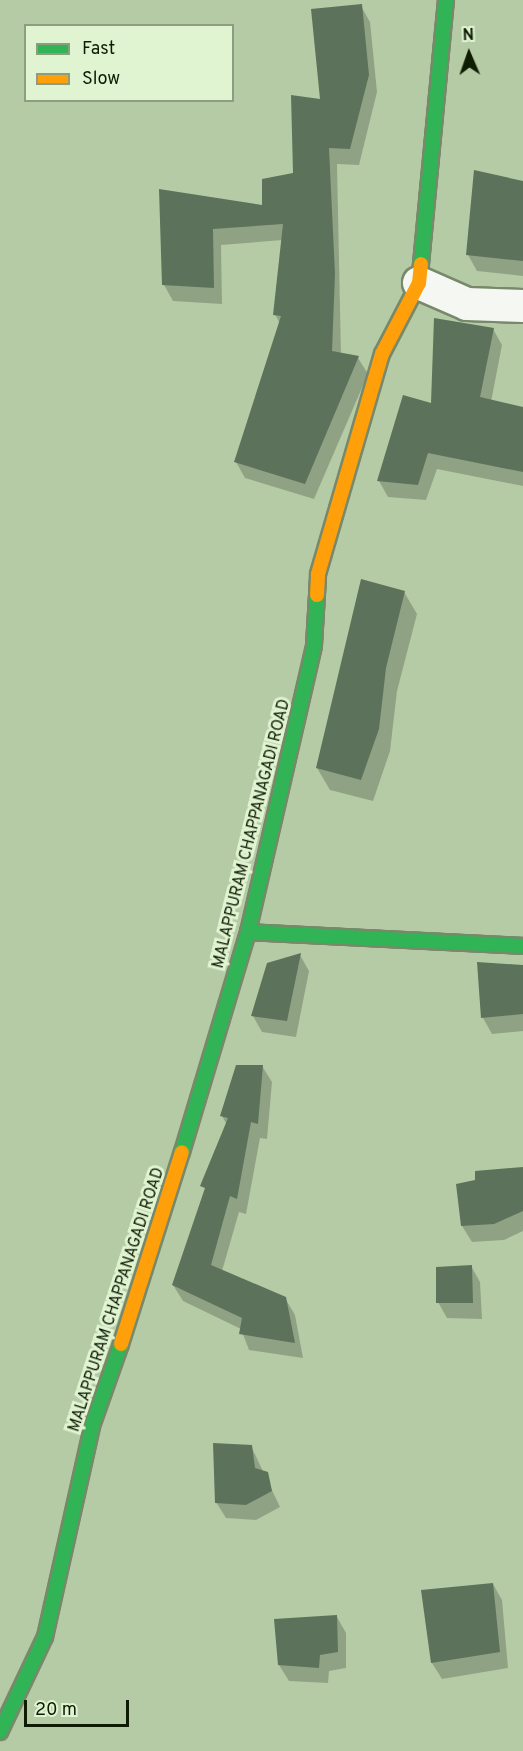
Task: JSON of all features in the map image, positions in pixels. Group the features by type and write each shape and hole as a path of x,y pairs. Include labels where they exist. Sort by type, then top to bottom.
{"street":[{"name":"MALAPPURAM CHAPPANAGADI ROAD","path":"0,1732 45,1637 92,1426 133,1312 248,932 314,645 318,574 382,354 418,283 446,0"},
{"path":"418,283 467,304 523,306"},
{"path":"248,932 523,946"}],"building":[{"path":"362,4 369,75 350,149 329,148 335,274 332,351 359,356 305,484 234,462 281,316 273,315 283,224 213,229 214,288 162,285 159,189 262,205 262,179 293,173 291,95 320,99 311,9"},
{"path":"474,170 523,181 523,261 466,255"},
{"path":"434,318 494,328 480,397 523,407 523,472 428,453 418,485 377,481 403,395 431,403"},
{"path":"361,579 405,591 386,668 379,729 361,780 316,768"},
{"path":"301,953 287,1021 251,1016 267,963"},
{"path":"477,962 523,965 523,1014 481,1018"},
{"path":"236,1065 263,1065 258,1124 251,1122 237,1199 230,1196 211,1265 286,1297 295,1343 239,1334 242,1318 172,1285 205,1188 200,1186 228,1118 220,1116"},
{"path":"523,1167 523,1211 494,1224 461,1226 456,1184 475,1180 475,1171"},
{"path":"472,1265 473,1303 436,1303 436,1267"},
{"path":"213,1443 252,1445 255,1468 268,1472 272,1491 246,1505 215,1503"},
{"path":"493,1583 500,1652 431,1663 421,1590"},
{"path":"337,1615 338,1652 320,1655 319,1668 278,1665 274,1619"}],"traffic: fast":[{"path":"421,264 446,0"},
{"path":"182,1152 248,932 314,645 317,595"},
{"path":"248,932 523,946"},
{"path":"0,1732 45,1637 92,1426 121,1344"}],"traffic: slow":[{"path":"317,595 318,574 382,354 419,283 421,264"},
{"path":"121,1344 182,1152"}]}
